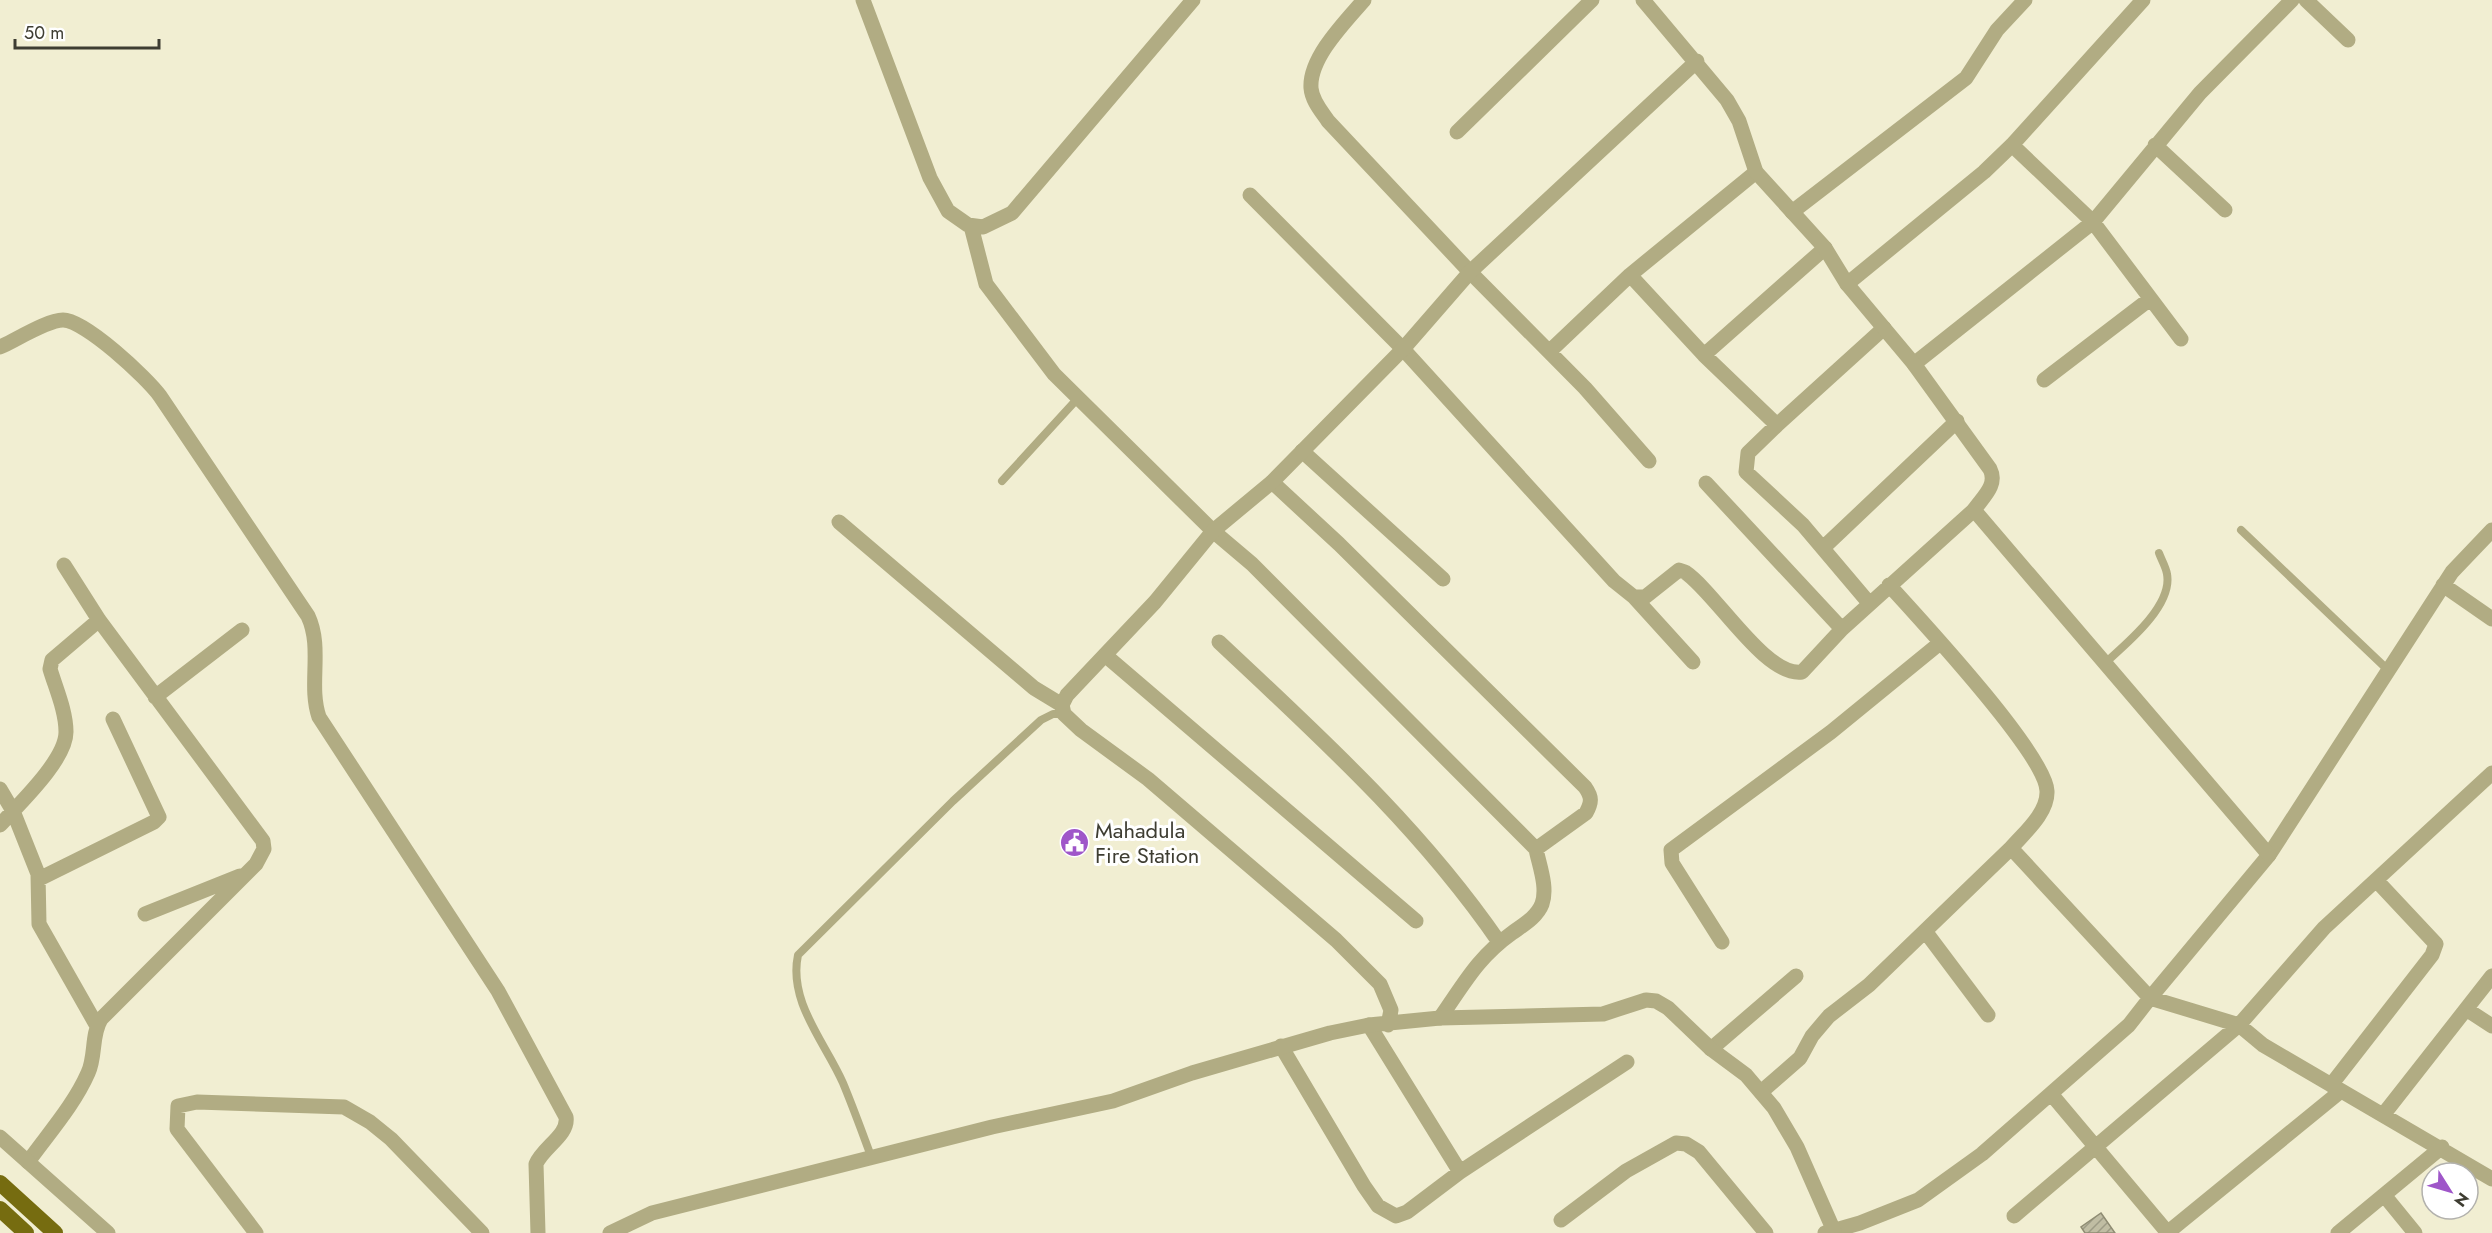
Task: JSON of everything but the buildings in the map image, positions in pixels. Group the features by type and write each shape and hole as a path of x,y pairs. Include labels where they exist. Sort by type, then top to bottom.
{"highway":[{"path":"0,1183 55,1233"},
{"path":"0,1209 26,1233"}],"street":[{"path":"863,0 930,178 948,211 971,226 984,227 1012,213 1193,0"},
{"path":"1364,0 1333,36 1316,66 1311,88 1316,103 1328,122 1470,272 1550,351 1649,461"},
{"path":"1457,132 1592,0"},
{"path":"1634,597 1645,597 1679,570 1685,572 1781,668 1792,673 1802,672 1869,603 1974,510 1992,484 1994,477 1957,421 1914,364 1847,284 1825,248 1756,172 1739,121 1727,100 1697,61 1643,0"},
{"path":"1792,212 1966,78 1998,30 2025,0"},
{"path":"1847,284 1984,172 2012,145 2143,0"},
{"path":"1914,364 2093,222 2200,93 2292,0"},
{"path":"2306,0 2348,40"},
{"path":"1063,710 1067,695 1155,602 1213,531 1272,482 1402,348 1470,272 1697,61"},
{"path":"2012,145 2093,222 2181,339"},
{"path":"2155,145 2225,210"},
{"path":"1550,351 1630,275 1756,172"},
{"path":"1250,195 1402,348 1614,581 1634,597 1693,662"},
{"path":"971,226 986,284 1054,374 1213,531 1252,564 1536,849 1544,888 1542,904 1532,919 1499,942 1467,975 1440,1018"},
{"path":"1704,354 1825,248"},
{"path":"1630,275 1704,354 1777,425"},
{"path":"2044,380 2150,299"},
{"path":"0,347 55,321 72,321 144,376 160,396 308,616 315,638 315,700 319,717 493,983 566,1117 564,1129 539,1156 536,1164 538,1233"},
{"path":"1869,603 1803,525 1746,472 1748,453 1884,328"},
{"path":"1823,548 1957,421"},
{"path":"1302,451 1443,579"},
{"path":"1272,482 1340,544 1591,795 1592,804 1586,813 1536,849"},
{"path":"1706,483 1842,629"},
{"path":"1974,510 2269,855"},
{"path":"839,522 1034,688 1148,779 1335,940 1380,984 1391,1010 1388,1024"},
{"path":"610,1233 652,1213 872,1156 1113,1101 1192,1073 1281,1046 1369,1025 1440,1018 1602,1014 1646,1000 1656,1001 1668,1008 1711,1049 1746,1075 1774,1108 1797,1148 1830,1232 1862,1228 1918,1200 1982,1154 2052,1095 2129,1025 2269,855 2443,585 2452,572 2492,530"},
{"path":"28,1162 89,1071 97,1026 247,874 261,857 264,849 262,841 99,620 64,565"},
{"path":"1761,1092 1800,1058 1812,1036 1829,1016 1869,986 2011,848 2040,814 2048,792 2041,769 2013,730 1889,585"},
{"path":"2443,585 2492,619"},
{"path":"0,825 54,762 65,739 65,722 50,669 52,660 99,620"},
{"path":"155,697 242,630"},
{"path":"1220,642 1401,818 1454,880 1499,942"},
{"path":"1722,942 1672,863 1671,850 1831,732 1940,643"},
{"path":"1105,655 1416,921"},
{"path":"39,879 154,822 159,817 113,719"},
{"path":"2014,1216 2239,1025 2324,928 2492,773"},
{"path":"0,789 13,811 39,879 39,924 97,1026"},
{"path":"2011,848 2150,998 2239,1025 2263,1045 2492,1179"},
{"path":"145,914 247,874"},
{"path":"2052,1095 2168,1233 2336,1088 2432,955 2436,944 2376,880"},
{"path":"1925,931 1988,1015"},
{"path":"1711,1049 1796,976"},
{"path":"2384,1116 2492,976"},
{"path":"2466,1009 2492,1026"},
{"path":"1369,1025 1460,1172"},
{"path":"1281,1046 1364,1186 1378,1206 1396,1216 1407,1212 1460,1172 1627,1062"},
{"path":"256,1233 177,1129 178,1106 197,1102 344,1107 370,1122 391,1139 482,1233"},
{"path":"0,1137 108,1233"},
{"path":"1561,1220 1626,1171 1676,1143 1686,1144 1699,1152 1766,1233"},
{"path":"2338,1233 2442,1148"},
{"path":"2384,1195 2415,1233"}],"lane":[{"path":"1002,481 1079,398"},
{"path":"2241,530 2388,670"},
{"path":"2105,663 2139,632 2166,592 2168,575 2159,553"},
{"path":"872,1156 842,1081 800,1000 795,972 798,955 953,801 1041,720 1063,710"}],"place":[{"name":"Mahadula Fire Station","path":"1074,843"}]}
